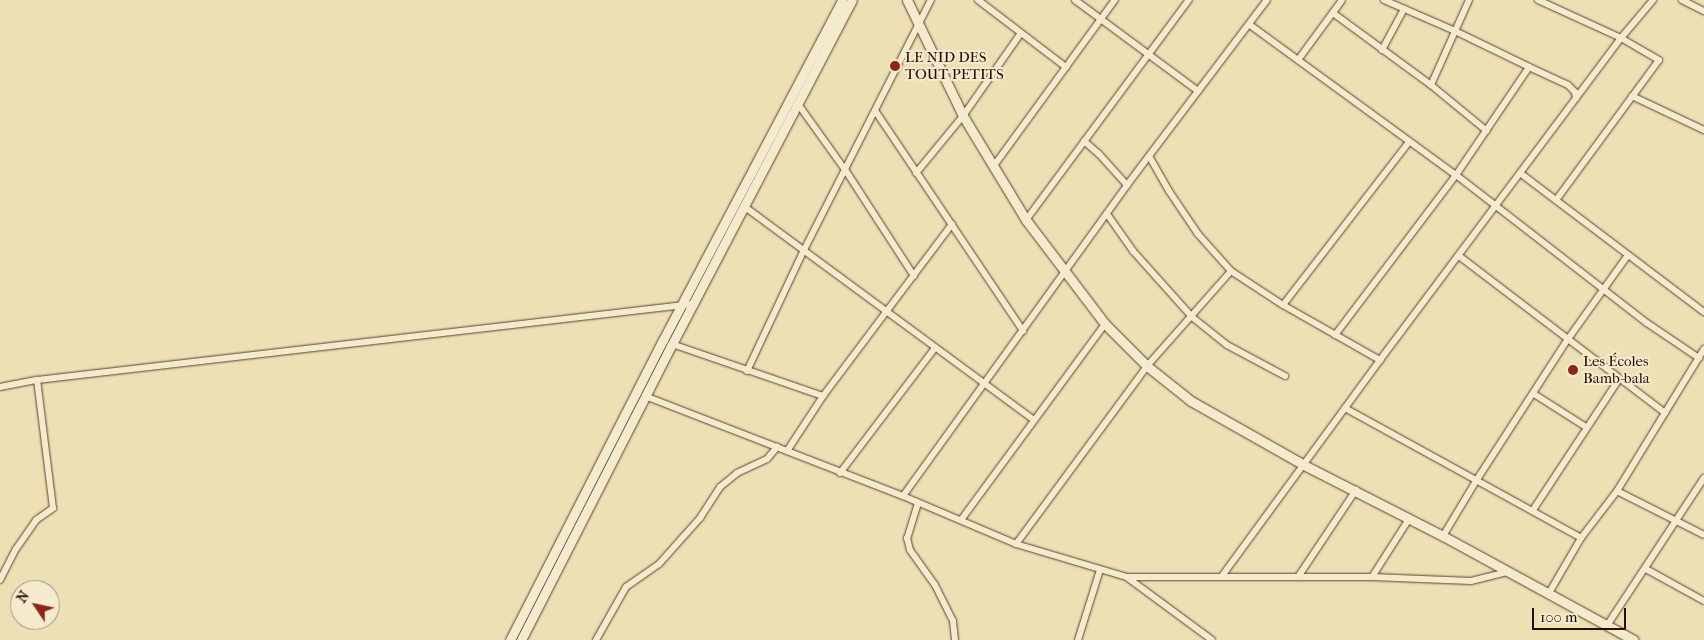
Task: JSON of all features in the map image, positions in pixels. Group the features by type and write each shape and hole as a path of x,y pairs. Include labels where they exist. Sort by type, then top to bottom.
{"street":[{"path":"510,640 682,305 842,0"},
{"path":"521,640 645,396 852,0"},
{"path":"907,0 963,116 1026,220 1105,324 1147,366 1191,401 1304,465 1410,518 1608,624 1634,640"},
{"path":"747,371 803,252 876,112 931,0"},
{"path":"978,0 1066,66"},
{"path":"1075,0 1198,91"},
{"path":"993,167 1115,0"},
{"path":"1026,220 1189,0"},
{"path":"903,496 1024,331 1127,185 1267,0"},
{"path":"1298,60 1342,0"},
{"path":"1384,0 1455,31 1568,85 1575,92 1576,98"},
{"path":"1431,85 1469,0"},
{"path":"1538,0 1621,38 1659,60 1556,200"},
{"path":"1222,576 1380,360 1576,98 1621,38 1653,0"},
{"path":"1682,0 1704,11"},
{"path":"1382,50 1404,9"},
{"path":"1333,13 1431,85 1487,131"},
{"path":"1250,24 1456,175 1704,366"},
{"path":"916,173 963,116 1021,33"},
{"path":"1335,335 1456,175 1529,67"},
{"path":"1632,96 1704,130"},
{"path":"798,104 846,171 914,276"},
{"path":"876,112 1024,331"},
{"path":"1084,141 1099,154 1127,185"},
{"path":"1283,305 1409,142"},
{"path":"1149,156 1169,191 1198,234 1231,271 1283,305 1380,360"},
{"path":"1520,173 1704,312"},
{"path":"745,207 803,252 1033,419"},
{"path":"1107,214 1134,251 1192,317 1227,344 1285,376"},
{"path":"787,451 823,396 952,224"},
{"path":"1443,536 1476,481 1568,339 1628,255"},
{"path":"1459,256 1665,413"},
{"path":"1016,544 1147,366 1231,271"},
{"path":"0,387 37,380 693,304"},
{"path":"961,520 1033,419 1105,324"},
{"path":"672,344 823,396"},
{"path":"840,473 935,348"},
{"path":"1549,593 1581,538 1617,491 1704,349"},
{"path":"1533,510 1619,379"},
{"path":"0,580 16,548 36,520 53,508 37,380"},
{"path":"1534,394 1586,427"},
{"path":"645,396 903,496 1016,544 1127,577 1372,577 1471,581 1508,572"},
{"path":"1345,408 1581,538"},
{"path":"596,640 626,587 659,564 700,518 720,487 728,479 767,459 777,447"},
{"path":"1608,624 1646,569 1675,520 1704,478"},
{"path":"1298,577 1356,490"},
{"path":"1617,491 1704,534"},
{"path":"918,503 907,538 908,544 919,565 935,585 953,621 955,640"},
{"path":"1372,577 1410,518"},
{"path":"1646,569 1704,601"},
{"path":"1078,640 1100,570"},
{"path":"1127,577 1212,640"}],"place":[{"name":"LE NID DES TOUT PETITS","path":"895,66"},
{"name":"Les Écoles Bamb-bala","path":"1573,370"}]}
